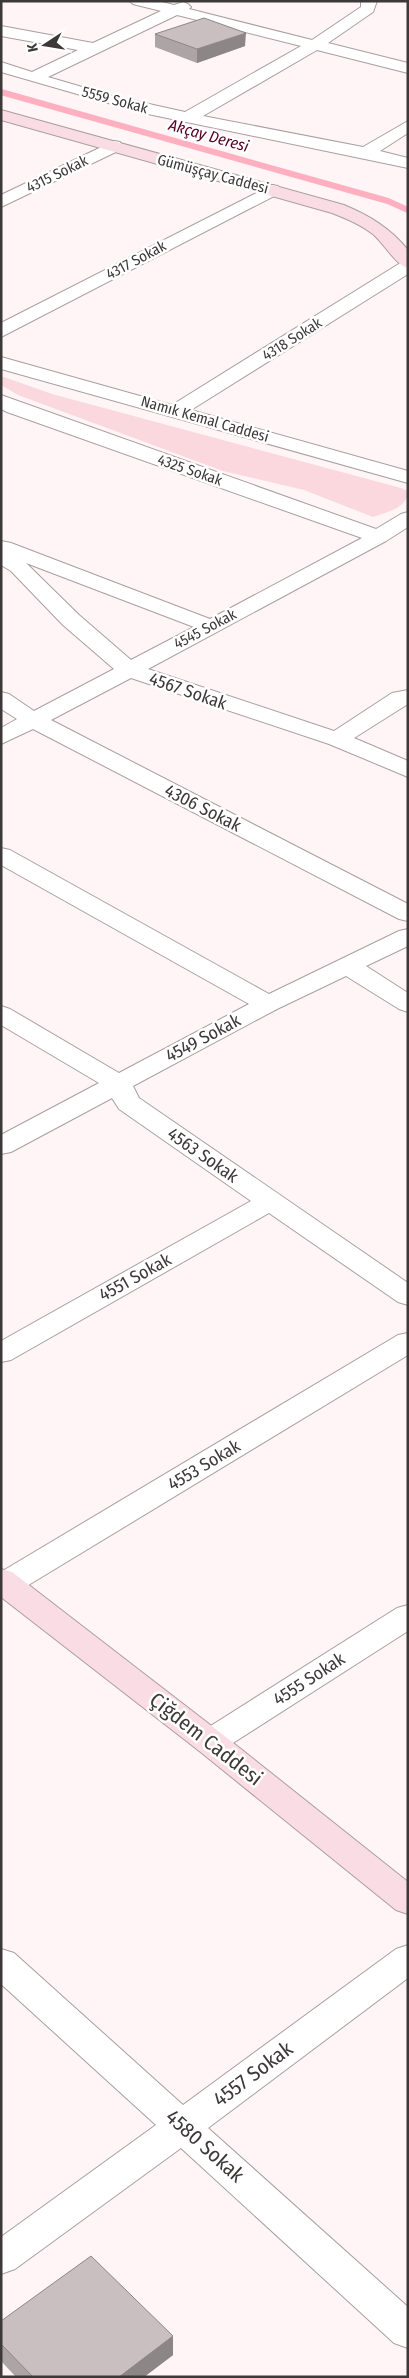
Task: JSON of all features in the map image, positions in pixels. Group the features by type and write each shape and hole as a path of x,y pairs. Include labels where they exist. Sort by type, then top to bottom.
{"street":[{"path":"138,1 408,68"},
{"path":"34,77 177,11 193,1"},
{"path":"189,117 315,45 368,5 386,1"},
{"path":"1,31 97,49"},
{"name":"5559 Sokak","path":"1,66 143,108 367,152 408,163"},
{"name":"Gümüşçay Caddesi","path":"1,115 272,190 361,218 386,234 408,265"},
{"path":"367,152 408,126"},
{"name":"4315 Sokak","path":"1,202 114,146"},
{"name":"4317 Sokak","path":"1,331 272,190"},
{"name":"4318 Sokak","path":"176,411 408,265"},
{"name":"Namık Kemal Caddesi","path":"1,363 408,477"},
{"name":"4325 Sokak","path":"1,401 24,411 379,537"},
{"name":"4545 Sokak","path":"1,737 35,721 210,626 354,552 408,518"},
{"path":"1,546 210,626"},
{"name":"4567 Sokak","path":"1,556 18,567 71,620 129,670 337,739 408,770"},
{"path":"337,739 400,698 408,697"},
{"name":"4306 Sokak","path":"1,699 35,721 408,914"},
{"path":"1,855 268,1004"},
{"name":"4549 Sokak","path":"1,1146 268,1004 408,936"},
{"path":"348,966 408,1004"},
{"name":"4563 Sokak","path":"1,1014 118,1083 128,1103 408,1296"},
{"name":"4551 Sokak","path":"1,1353 269,1202"},
{"name":"4553 Sokak","path":"3,1584 408,1342"},
{"name":"Çiğdem Caddesi","path":"3,1584 210,1742 408,1901"},
{"name":"4555 Sokak","path":"210,1742 408,1616"},
{"name":"4557 Sokak","path":"1,2258 408,1959"},
{"name":"4580 Sokak","path":"1,1962 408,2331"}],"shaded area":[{"path":"1,376 52,394 401,488 408,491 407,497 396,508 373,517 304,490 223,471 18,395 1,385"}],"building":[{"path":"204,18 246,33 197,49 155,34"},
{"path":"91,2256 173,2336 119,2377 33,2377 1,2344 1,2321"}],"waterway":[{"name":"Akçay Deresi","path":"1,92 388,201 408,210"}]}
